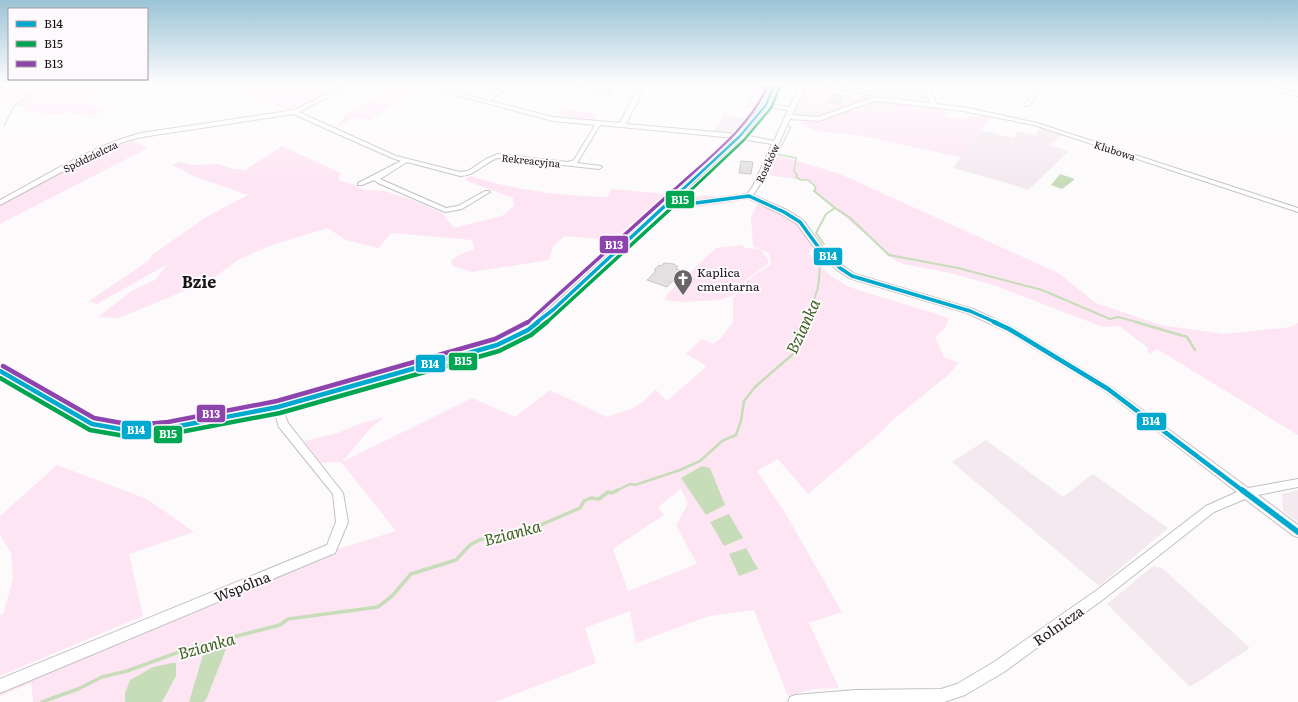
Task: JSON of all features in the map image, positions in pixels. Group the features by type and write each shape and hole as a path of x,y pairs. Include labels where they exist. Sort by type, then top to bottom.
{"street":[{"name":"Spółdzielcza","path":"0,203 95,152 129,138 257,118"},
{"name":"Rekreacyjna","path":"307,118 381,152 405,161 465,175 490,157 498,156 599,167"},
{"path":"551,118 598,124 740,136 776,143"},
{"path":"622,126 626,118"},
{"path":"0,370 92,424 113,428 146,430 169,428 278,407 485,349 518,337 554,309 740,136 756,118"},
{"name":"Rostków","path":"749,196 756,186 788,118"},
{"name":"Klubowa","path":"800,118 819,119 822,118"},
{"name":"Klubowa","path":"1007,118 1035,124 1298,210"},
{"name":"Rekreacyjna","path":"568,164 576,161 598,124"},
{"path":"360,184 405,161"},
{"path":"380,175 376,179 380,182 445,210 460,208 487,192"},
{"path":"668,203 688,204 749,196 784,212 800,222 819,248 840,268 852,276 970,311 1009,329 1108,389 1298,532"},
{"name":"Wspólna","path":"0,686 331,549 342,522 338,493 282,424 278,407"},
{"name":"Rolnicza","path":"795,702 856,697 942,696 960,690 999,667 1101,594 1210,509 1247,493 1298,483"}],"shaded area":[{"path":"344,118 354,118 336,128"},
{"path":"359,118 373,118 370,120"},
{"path":"570,118 594,118 592,121"},
{"path":"721,118 746,118 733,132 712,132 721,121"},
{"path":"829,118 950,118 966,120 968,118 990,118 961,157 868,137 820,131 799,122"},
{"path":"1040,128 1062,135 1050,145 1069,151 1028,190 953,168 981,130 1013,138 1018,131 1035,135"},
{"path":"129,138 148,148 0,224 0,205"},
{"path":"282,146 341,173 338,180 355,185 363,190 385,191 412,200 442,213 454,228 502,216 514,206 513,198 465,180 470,176 521,189 573,195 608,197 612,189 665,194 613,240 565,236 553,246 549,260 472,272 453,266 451,261 459,255 474,249 472,240 391,233 379,248 345,240 328,228 269,246 238,260 211,280 119,318 98,317 133,290 155,280 168,264 97,304 89,301 148,261 153,254 208,216 248,195 196,177 172,165 180,162 195,165 218,164 234,169 245,170"},
{"path":"778,155 840,174 1058,273 1096,303 1161,325 1223,334 1291,327 1298,323 1298,435 1157,349 1149,354 1147,347 1119,326 1103,327 993,285 950,273 903,264 887,256 879,246 814,191 815,186 809,181 769,175"},
{"path":"1060,174 1075,179 1062,189 1051,185"},
{"path":"708,195 735,202 673,211 688,197"},
{"path":"758,203 798,224 813,246 809,254 831,276 849,287 949,318 945,328 935,337 944,357 959,363 948,375 894,419 879,434 808,494 778,459 757,471 784,511 842,612 809,623 839,688 814,689 788,696 754,610 709,616 636,643 630,611 585,628 596,663 495,702 33,702 31,683 0,696 0,687 338,549 396,531 341,462 321,463 304,441 338,433 359,424 384,417 370,429 342,462 472,398 515,417 550,390 607,417 634,408 650,396 655,389 667,401 707,366 686,354 702,339 713,344 721,338 733,322 733,298 748,280 771,264 769,253 760,249 768,259 768,264 746,280 733,296 719,300 682,302 665,300 668,293 716,248 741,245 745,248 758,249 753,246 751,217","holes":["681,489 688,504 676,525 697,564 628,591 613,549 664,515 658,507"]},
{"path":"986,440 1063,497 1093,474 1168,528 1099,586 952,462"},
{"path":"57,465 147,499 194,532 129,554 143,616 0,676 0,615 3,614 13,579 11,553 0,535 0,516"},
{"path":"702,466 710,468 725,505 706,515 681,478"},
{"path":"1298,490 1298,522 1283,511 1282,494"},
{"path":"729,514 743,538 724,546 710,522"},
{"path":"746,548 758,569 739,576 729,554"},
{"path":"1153,566 1162,568 1250,648 1190,687 1107,604"},
{"path":"224,644 226,649 206,700 203,702 189,702 205,648"},
{"path":"176,663 176,676 162,702 125,702 125,693 130,680 153,667"}],"building":[{"path":"741,161 753,162 751,174 739,173"},
{"path":"664,263 674,264 678,267 676,269 682,271 667,287 647,280 656,271 654,270 659,265 661,266"}],"waterway":[{"path":"4,126 8,118"},
{"name":"Bzianka","path":"789,126 791,127 777,154 796,158 794,171 797,175 796,177 801,180 808,180 816,187 814,191"},
{"name":"Bzianka","path":"814,191 835,208"},
{"name":"Bzianka","path":"824,244 816,233 826,214 835,208"},
{"path":"835,208 849,217 889,255 958,268 1042,290 1110,319 1118,317 1140,323"},
{"name":"Bzianka","path":"802,323 815,297 819,282 820,252"},
{"name":"Bzianka","path":"42,702 78,689 102,677 127,671 190,648 280,625 288,619 378,607 392,596 411,574 456,560 470,545 479,540 536,527 580,508 584,501 591,498 599,499 608,492 612,493 630,484 635,485 680,470 700,461 722,441 736,435 741,421 744,401 755,387 793,354 795,335 802,322"},
{"path":"1136,322 1187,337 1195,350"}],"transit line":[{"name":"B13","path":"3,366 94,418 127,424 146,424 168,422 277,401 495,339 525,325 550,304 736,132 748,118"},
{"name":"B14","path":"0,371 92,424 126,430 146,430 169,428 278,407 497,345 528,330 554,309 740,136 755,118"},
{"name":"B15","path":"0,378 90,430 125,436 147,436 170,434 280,413 499,351 531,335 558,314 744,140 763,118"},
{"name":"B14","path":"668,203 688,204 749,196 784,212 800,222 819,248 840,268 852,276 970,311 1009,329 1108,389 1298,532"}],"place":[{"name":"Kaplica cmentarna","path":"683,296"}],"district":[{"name":"Bzie","path":"199,281"}]}
